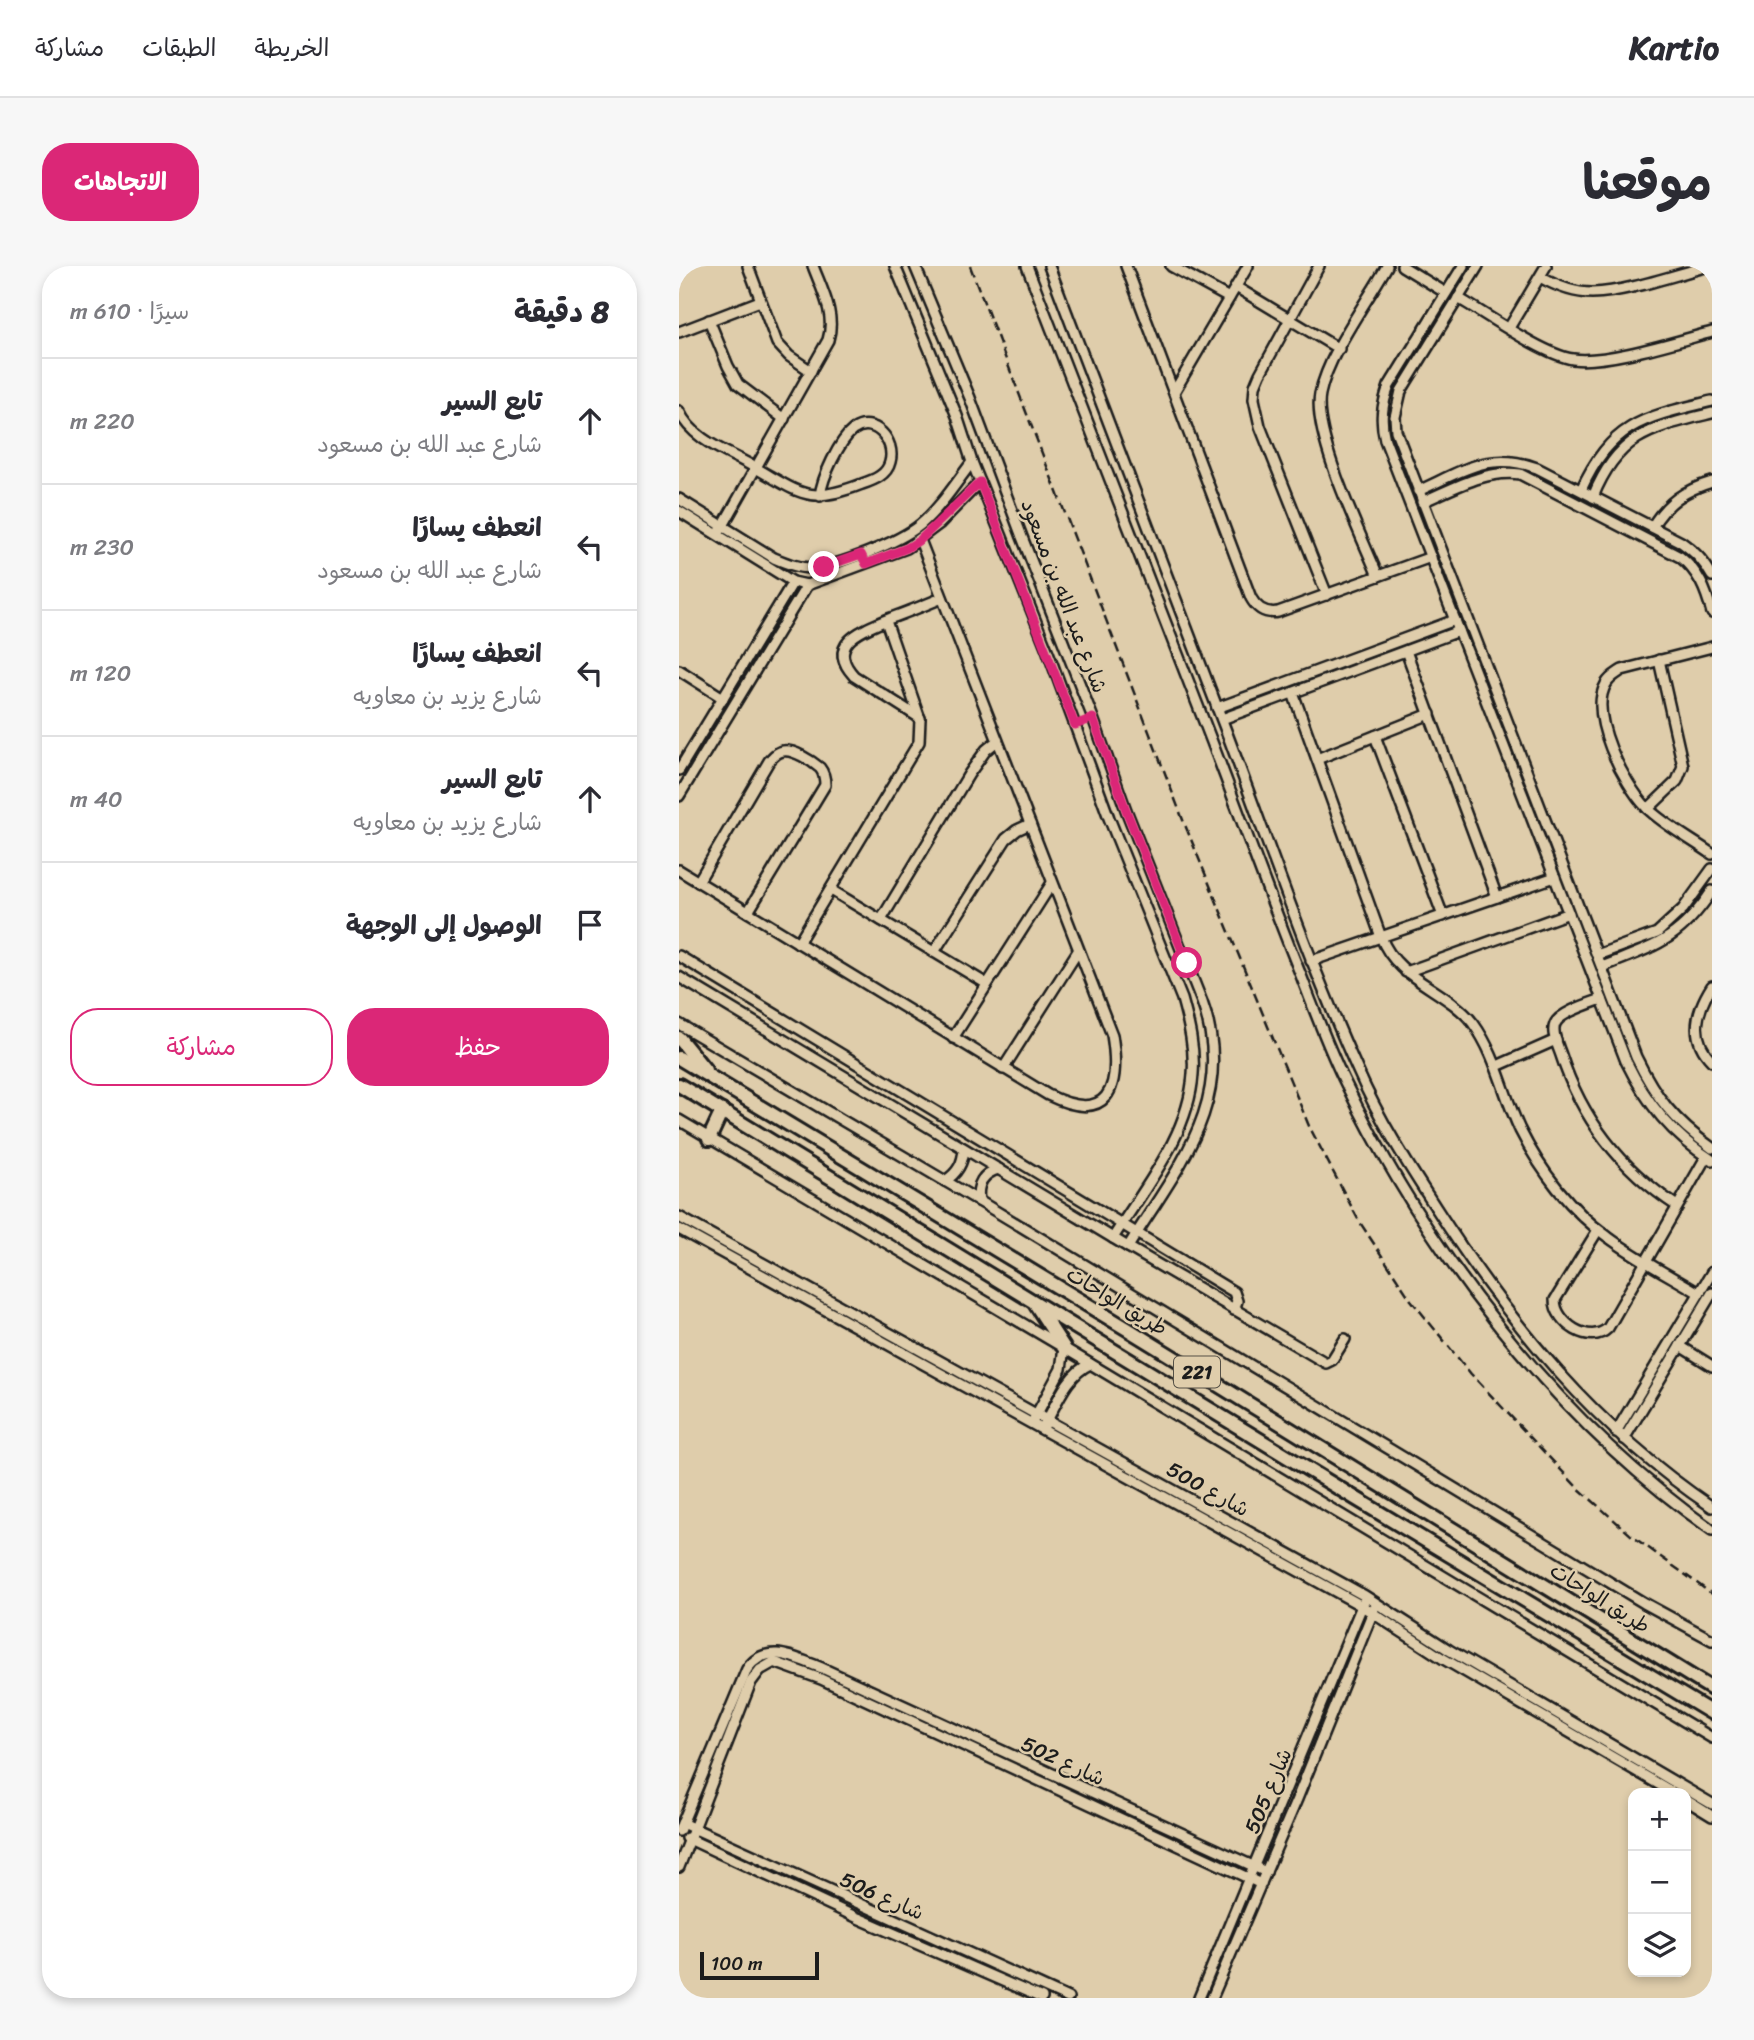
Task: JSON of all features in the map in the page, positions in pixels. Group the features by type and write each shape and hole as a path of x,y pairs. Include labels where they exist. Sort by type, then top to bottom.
{"highway":[{"path":"679,1038 712,1079"},
{"name":"طريق الواحات","path":"679,1058 1129,1330 1712,1689"},
{"name":"طريق الواحات","path":"679,1085 1345,1493 1712,1713"},
{"path":"709,1139 722,1111"},
{"path":"1034,1301 1064,1348"}],"street":[{"path":"748,266 772,335 782,350 811,371"},
{"path":"718,536 828,340 831,321 813,266"},
{"name":"شارع عبد الله بن مسعود","path":"895,266 933,356 1109,818 1182,999 1193,1049 1193,1074 1182,1123 1112,1238"},
{"name":"شارع عبد الله بن مسعود","path":"915,266 950,348 1204,1008 1212,1055 1208,1102 1202,1124 1192,1146 1128,1247"},
{"path":"1027,266 1320,1025 1344,1080 1386,1158 1432,1234 1498,1325 1548,1383 1590,1426 1660,1489 1712,1530"},
{"path":"1049,266 1311,961 1360,1075 1400,1150 1490,1290 1566,1382 1624,1439 1712,1507"},
{"path":"1126,266 1254,603 1260,609 1274,613 1431,557"},
{"path":"1171,266 1229,298"},
{"path":"1174,392 1248,266"},
{"path":"1319,266 1260,374 1254,399 1260,426 1277,473 1327,595"},
{"path":"1378,576 1332,461 1318,411 1325,378 1387,266"},
{"path":"1402,266 1446,293"},
{"path":"1463,266 1398,370 1383,402 1383,432 1626,1061 1639,1088 1671,1130 1709,1159 1677,1206 1608,1328 1599,1335 1581,1333 1559,1316 1555,1300 1598,1230"},
{"path":"1478,266 1401,391 1395,417 1399,444 1636,1057 1661,1103 1678,1122 1712,1148"},
{"path":"1509,328 1546,266"},
{"path":"1540,277 1564,288 1590,293 1609,291 1709,266"},
{"path":"1236,287 1339,349"},
{"path":"1458,298 1558,355 1588,360 1712,332"},
{"path":"679,332 759,301"},
{"path":"709,320 738,384 784,419"},
{"path":"933,356 950,348"},
{"path":"1398,370 1409,377"},
{"path":"1581,490 1602,453 1616,438 1635,425 1652,416 1712,401"},
{"path":"679,411 686,424 701,438 803,494 820,496 842,492 883,474 891,460 891,451 884,434 867,426 854,430 826,472 820,496"},
{"path":"1593,496 1610,463 1638,437 1654,428 1712,414"},
{"path":"1417,491 1483,462 1519,461 1593,496 1694,551 1712,576"},
{"path":"679,499 774,558 790,565 824,567 900,539 922,523 941,503 972,462"},
{"path":"1422,502 1487,475 1504,472 1520,474 1680,557 1690,565 1704,586 1712,613"},
{"path":"679,511 793,582 807,585 907,548 920,540 980,482"},
{"path":"1652,527 1672,501 1685,492 1712,482"},
{"path":"679,870 1003,1069 1067,1104 1082,1107 1093,1105 1103,1099 1110,1090 1116,1068 1112,1035 920,540"},
{"path":"1137,551 1155,544"},
{"path":"861,554 866,564"},
{"path":"679,770 682,758 723,698 793,582"},
{"path":"679,796 807,585"},
{"path":"920,719 846,668 844,648 850,638 942,598"},
{"path":"1217,708 1455,620"},
{"path":"799,943 914,753 921,730 920,719 886,621"},
{"path":"1222,719 1459,631"},
{"path":"1712,647 1622,670 1606,685 1601,707 1613,756 1622,775 1648,809 1712,854"},
{"path":"1406,651 1497,897"},
{"path":"1648,809 1677,781 1683,766 1659,660"},
{"path":"679,670 723,698"},
{"path":"1293,693 1390,957 1406,972 1451,1002 1470,1020 1486,1042 1521,1130 1537,1160 1558,1188 1598,1230 1699,1293"},
{"path":"1317,759 1430,714"},
{"path":"1075,725 1093,718"},
{"path":"1375,736 1443,916"},
{"path":"881,920 969,774 986,750 997,741"},
{"path":"698,881 775,754 793,752 820,768 825,785 748,912"},
{"path":"934,952 1006,839 1030,824"},
{"path":"1597,955 1657,933 1683,909 1712,869"},
{"path":"1311,961 1555,877"},
{"path":"953,1038 1052,883"},
{"path":"831,890 987,984"},
{"path":"1602,968 1663,943 1691,919 1712,891"},
{"path":"1406,972 1569,913"},
{"path":"1003,1069 1078,951"},
{"path":"679,956 1234,1292 1237,1301 1234,1310"},
{"path":"679,977 1325,1363 1333,1359 1345,1339"},
{"path":"1712,986 1697,1016 1696,1030 1700,1043 1712,1061"},
{"path":"1602,999 1557,1020 1553,1030 1556,1040 1577,1097 1608,1147 1640,1180 1677,1206"},
{"path":"1320,1025 1335,1019"},
{"name":"طريق الواحات","path":"679,1024 979,1201 1644,1603 1712,1640"},
{"path":"1497,1066 1556,1040"},
{"name":"221","path":"679,1120 1712,1738"},
{"path":"945,1181 958,1170 964,1149"},
{"path":"979,1201 978,1186 981,1180 992,1170 999,1168"},
{"name":"شارع 500","path":"679,1217 880,1340 1101,1462 1364,1601"},
{"name":"شارع 500","path":"679,1228 885,1331 1107,1452 1712,1804"},
{"path":"1616,1432 1712,1272"},
{"path":"1624,1439 1712,1293"},
{"path":"880,1340 885,1331"},
{"path":"1680,1346 1712,1366"},
{"path":"1031,1424 1061,1369 1064,1348"},
{"path":"934,1370 939,1360"},
{"path":"1042,1430 1072,1377 1090,1364"},
{"path":"1101,1462 1107,1452"},
{"name":"شارع 505","path":"1199,1998 1364,1601"},
{"name":"شارع 500","path":"1374,1607 1442,1658 1665,1788"},
{"name":"شارع 505","path":"1212,1998 1374,1607"},
{"path":"680,1829 747,1669 757,1658 778,1653 793,1657 844,1684"},
{"path":"679,1867 751,1682 760,1670 774,1662 844,1684"},
{"name":"شارع 502","path":"844,1684 914,1711 1266,1872"},
{"name":"شارع 502","path":"844,1684 909,1722 1261,1884"},
{"path":"909,1722 914,1711"},
{"path":"717,1740 729,1742"},
{"path":"1691,1803 1712,1816"},
{"name":"شارع 506","path":"680,1829 695,1829 1068,1998"},
{"name":"شارع 506","path":"680,1829 690,1840 1042,1998"},
{"path":"769,1876 773,1866"}],"railway":[{"path":"970,266 1183,820 1309,1126 1359,1221 1411,1300 1471,1374 1576,1486 1632,1536 1712,1594"}],"route":[{"path":"824,567 861,554 866,564 907,548 939,524 980,482 1075,725 1093,718 1126,810 1187,963"}]}
